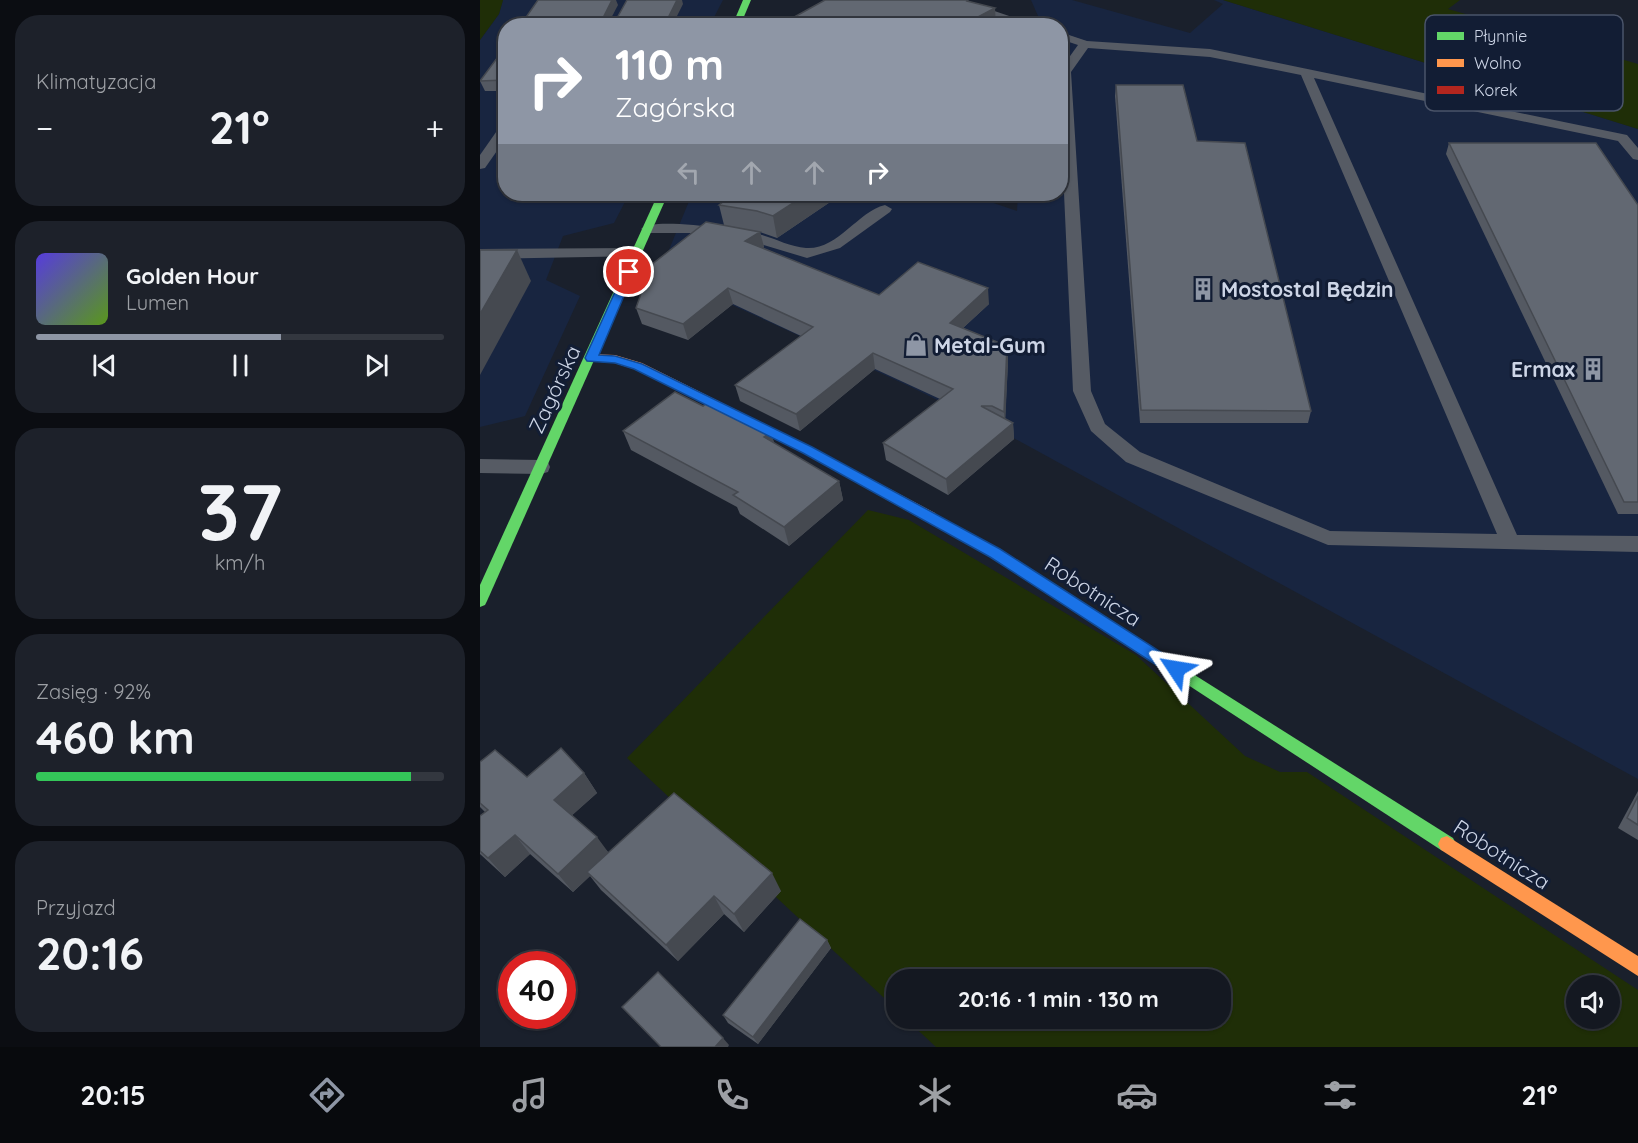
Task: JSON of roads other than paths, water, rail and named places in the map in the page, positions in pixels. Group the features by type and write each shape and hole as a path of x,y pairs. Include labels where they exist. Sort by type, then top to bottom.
{"street":[{"path":"739,18 747,0"},
{"name":"Zagórska","path":"480,601 660,201"},
{"name":"Robotnicza","path":"591,358 615,359 638,366 807,450 995,553 1638,967"}],"lane":[{"path":"951,0 1008,18"},
{"path":"1068,38 1085,44 1210,53 1425,97"},
{"path":"1068,68 1085,44"},
{"path":"1306,73 1510,542"},
{"path":"1491,111 1622,138 1638,156"},
{"path":"1068,128 1082,391 1097,427 1132,457 1328,538 1638,544"},
{"path":"480,165 498,139"},
{"path":"648,229 712,231 759,239 807,253 836,245 885,209"},
{"path":"480,254 637,253"},
{"path":"480,466 541,467"}],"place":[{"name":"Mostostal Będzin","path":"1203,289"},
{"name":"Metal-Gum","path":"916,345"},
{"name":"Ermax","path":"1593,369"}]}
